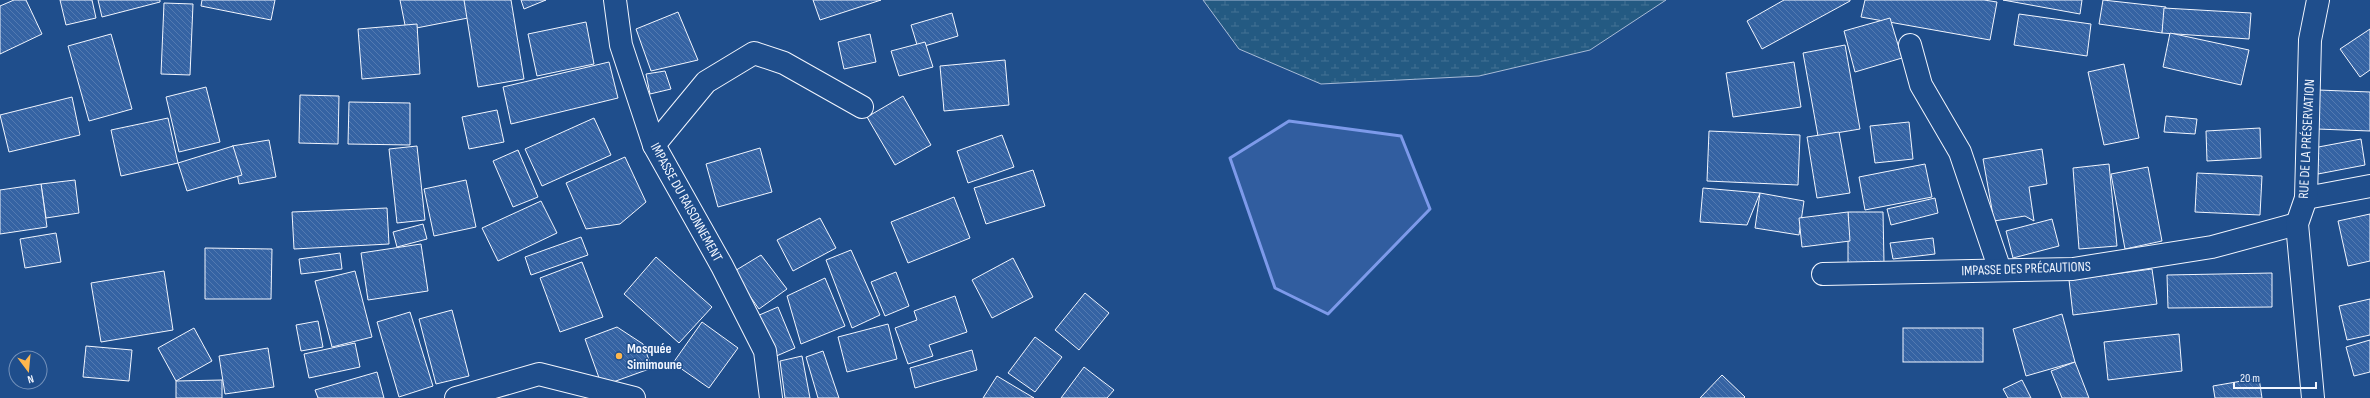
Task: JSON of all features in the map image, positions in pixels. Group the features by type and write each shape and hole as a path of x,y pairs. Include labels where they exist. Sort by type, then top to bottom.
{"street":[{"name":"IMPASSE DU RAISONNEMENT","path":"615,0 621,45 654,145 722,266 765,351 771,398"},
{"name":"RUE DE LA PRÉSERVATION","path":"2313,398 2297,224 2306,198 2310,40 2318,0"},
{"path":"1910,46 1921,85 1960,152 2000,270"},
{"path":"654,145 706,82 754,53 784,63 862,107"},
{"path":"2306,198 2370,186"},
{"name":"IMPASSE DES PRÉCAUTIONS","path":"1823,274 2073,269 2212,247 2297,224"},
{"path":"456,398 539,374 634,398"}],"highlighted area":[{"path":"1289,121 1401,136 1430,209 1328,314 1275,288 1230,158"}],"green space":[{"path":"1203,0 1666,0 1590,50 1479,76 1321,84 1239,49"}],"building":[{"path":"14,0 26,0 42,34 0,54 0,6"},
{"path":"60,0 92,0 96,18 66,25"},
{"path":"98,0 160,0 160,2 102,17"},
{"path":"202,0 275,0 271,20 201,6"},
{"path":"400,0 465,0 468,18 406,30"},
{"path":"464,0 511,0 524,79 478,87"},
{"path":"521,0 546,0 524,9"},
{"path":"813,0 881,0 820,20"},
{"path":"1784,0 1850,1 1762,49 1747,21"},
{"path":"1865,0 1984,0 1997,2 1990,40 1861,17"},
{"path":"2003,0 2082,0 2080,14"},
{"path":"2103,0 2166,7 2162,33 2099,24"},
{"path":"164,3 193,4 190,75 161,74"},
{"path":"2164,8 2251,13 2249,39 2162,33"},
{"path":"678,12 698,60 651,71 636,29"},
{"path":"952,13 958,36 918,48 911,25"},
{"path":"2019,14 2091,24 2087,56 2014,45"},
{"path":"1890,18 1902,58 1855,72 1844,31"},
{"path":"586,22 594,64 537,76 528,34"},
{"path":"417,24 420,74 362,79 358,29"},
{"path":"2370,29 2370,70 2360,77 2340,49"},
{"path":"2170,33 2249,50 2241,85 2163,67"},
{"path":"111,34 132,109 89,121 68,46"},
{"path":"870,34 876,62 844,69 838,42"},
{"path":"925,42 933,67 899,76 891,51"},
{"path":"1845,45 1860,129 1818,136 1803,53"},
{"path":"1005,60 1009,105 944,111 940,66"},
{"path":"609,62 618,98 511,124 503,87"},
{"path":"1794,62 1801,107 1733,117 1726,73"},
{"path":"2124,64 2139,138 2104,145 2088,72"},
{"path":"665,71 671,89 650,94 646,74"},
{"path":"206,87 220,142 179,152 166,97"},
{"path":"2318,90 2370,92 2370,131 2317,129"},
{"path":"300,95 339,96 338,144 299,143"},
{"path":"903,96 931,145 895,165 867,117"},
{"path":"72,97 80,135 9,152 0,115"},
{"path":"349,102 410,103 410,145 348,144"},
{"path":"497,110 504,142 469,149 462,117"},
{"path":"2166,116 2197,119 2195,134 2164,132"},
{"path":"168,118 178,163 121,176 111,130"},
{"path":"594,118 611,155 542,186 525,149"},
{"path":"1909,122 1913,159 1875,163 1870,126"},
{"path":"2260,128 2261,158 2207,161 2206,131"},
{"path":"1709,131 1800,135 1798,185 1707,181"},
{"path":"1839,132 1850,193 1817,198 1807,137"},
{"path":"1002,135 1014,167 968,183 957,151"},
{"path":"2361,139 2365,165 2318,174 2313,148"},
{"path":"269,140 276,177 239,184 232,146"},
{"path":"233,146 242,175 187,191 178,163"},
{"path":"417,146 425,220 397,223 389,149"},
{"path":"760,148 772,192 718,207 706,164"},
{"path":"2042,149 2047,184 2029,187 2034,221 2025,216 1994,221 1983,159"},
{"path":"518,150 538,197 513,207 493,161"},
{"path":"625,157 646,202 620,224 586,229 566,183"},
{"path":"1925,164 1932,197 1865,210 1859,177"},
{"path":"2109,164 2117,246 2079,249 2073,168"},
{"path":"2148,167 2162,241 2125,249 2111,174"},
{"path":"1033,170 1045,206 986,224 974,188"},
{"path":"2197,173 2262,176 2260,215 2195,212"},
{"path":"75,180 79,213 46,218 41,184"},
{"path":"466,180 476,227 434,236 424,189"},
{"path":"41,184 47,227 0,234 0,190"},
{"path":"1703,188 1760,193 1747,225 1700,222"},
{"path":"1760,193 1804,201 1799,235 1755,228"},
{"path":"954,197 970,238 908,263 891,222"},
{"path":"1935,198 1938,213 1891,225 1887,209"},
{"path":"541,201 557,233 498,261 482,228"},
{"path":"387,208 389,244 294,249 292,212"},
{"path":"1848,212 1883,212 1884,263 1848,263"},
{"path":"1848,212 1850,241 1802,247 1799,218"},
{"path":"2370,214 2370,261 2348,266 2338,221"},
{"path":"820,218 836,248 793,271 777,240"},
{"path":"2052,219 2059,246 2013,258 2006,231"},
{"path":"423,224 427,239 397,247 393,232"},
{"path":"56,233 61,262 25,268 20,239"},
{"path":"581,237 588,255 531,275 525,257"},
{"path":"1933,238 1935,254 1893,259 1890,243"},
{"path":"421,244 428,291 368,300 361,253"},
{"path":"205,248 272,249 271,299 205,299"},
{"path":"851,250 880,315 852,328 826,260"},
{"path":"340,253 342,269 301,274 299,259"},
{"path":"761,255 787,289 759,309 733,272"},
{"path":"656,257 712,307 679,343 624,294"},
{"path":"1013,258 1033,297 992,318 972,280"},
{"path":"582,262 603,317 560,332 540,278"},
{"path":"2152,269 2157,304 2073,315 2069,280"},
{"path":"164,271 173,330 101,342 91,283"},
{"path":"355,271 372,337 332,347 315,281"},
{"path":"896,272 909,306 885,316 871,282"},
{"path":"2272,273 2272,307 2168,308 2167,275"},
{"path":"825,278 845,326 801,344 787,296"},
{"path":"1085,293 1109,313 1079,350 1055,330"},
{"path":"955,296 967,332 929,345 933,356 908,364 895,328 917,320 914,311"},
{"path":"2370,299 2370,335 2347,340 2339,306"},
{"path":"778,307 795,348 774,357 757,316"},
{"path":"452,310 469,376 436,384 419,319"},
{"path":"410,312 433,386 399,397 377,322"},
{"path":"2062,314 2075,362 2026,376 2013,329"},
{"path":"318,321 323,347 301,351 296,325"},
{"path":"702,322 738,348 709,388 673,363"},
{"path":"888,324 897,359 847,372 838,337"},
{"name":"Mosquée Simimoune","path":"617,327 643,344 652,368 602,386 585,339"},
{"path":"194,328 212,361 176,381 158,348"},
{"path":"1903,328 1983,328 1983,362 1903,362"},
{"path":"2179,334 2182,371 2108,380 2104,342"},
{"path":"1035,337 1062,357 1035,392 1008,373"},
{"path":"2370,340 2370,372 2354,376 2346,347"},
{"path":"355,343 360,367 309,378 304,354"},
{"path":"86,346 132,350 129,381 83,377"},
{"path":"268,348 274,387 225,394 219,356"},
{"path":"972,350 977,370 915,388 910,368"},
{"path":"823,351 839,398 818,398 806,357"},
{"path":"802,356 810,398 785,398 780,361"},
{"path":"2075,362 2089,398 2062,398 2051,371"},
{"path":"1084,367 1114,390 1107,398 1061,398"},
{"path":"377,372 384,398 318,398 315,390"},
{"path":"1722,375 1745,397 1700,398"},
{"path":"997,376 1034,398 983,398"},
{"path":"2259,378 2262,398 2215,398 2213,386"},
{"path":"222,380 222,398 176,398 176,381"},
{"path":"2022,380 2031,398 2008,398 2003,389"}],"place":[{"name":"Mosquée Simimoune","path":"619,356"}]}
